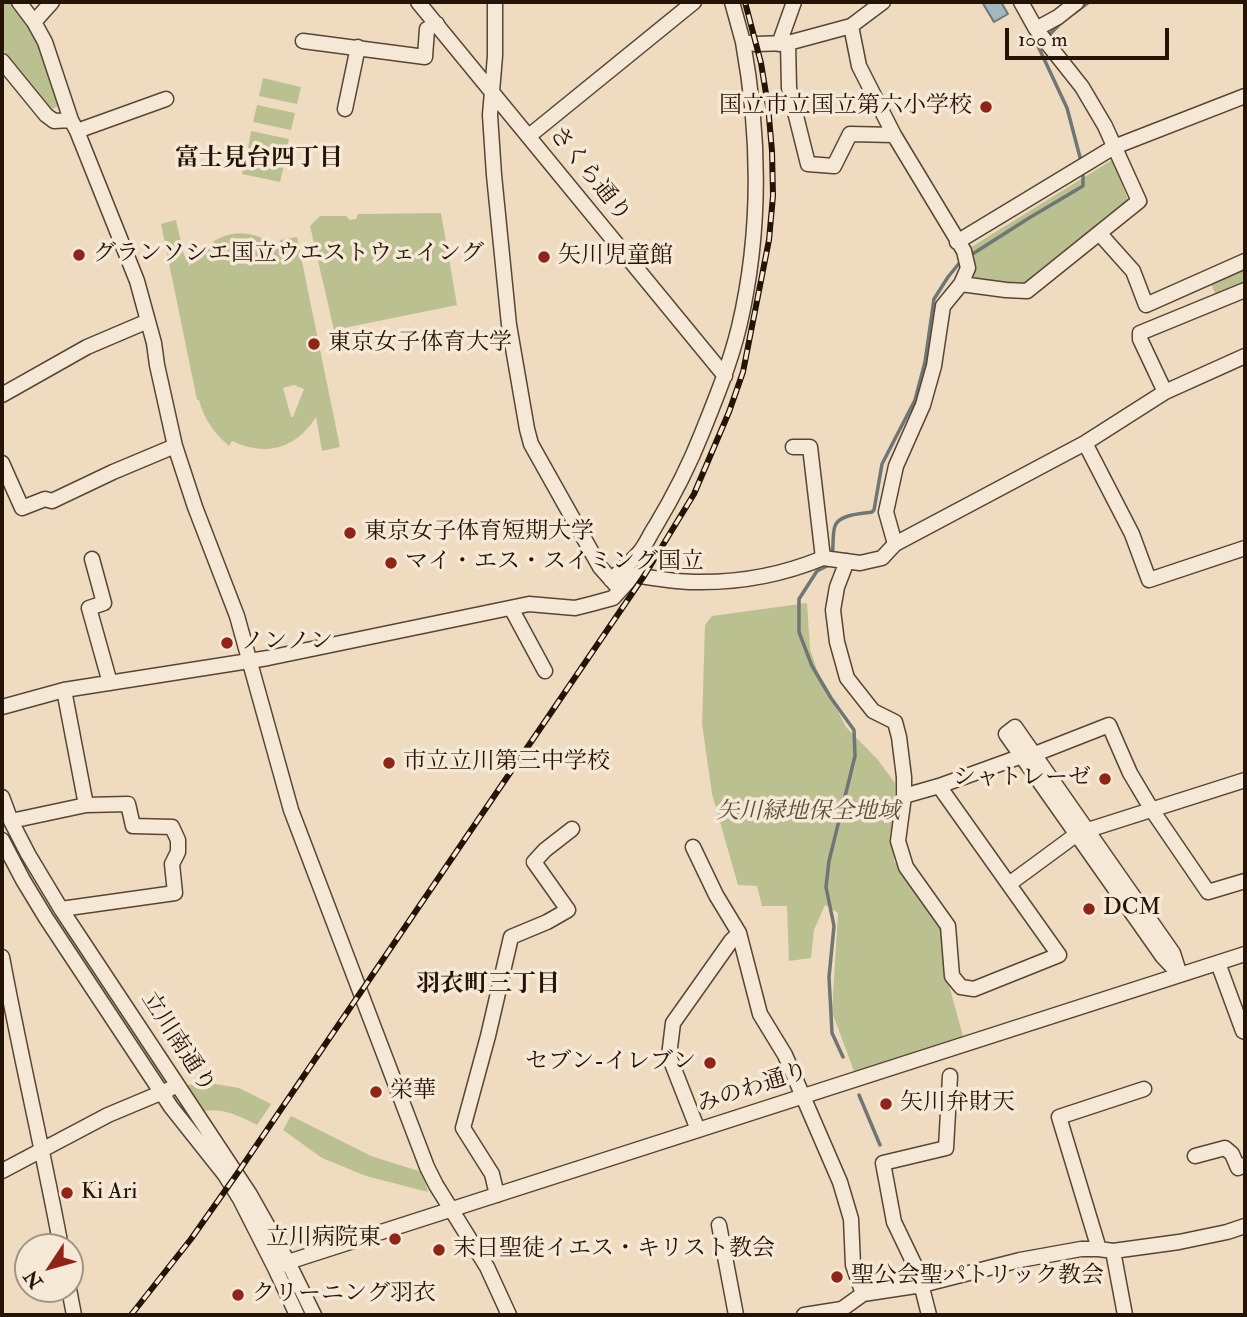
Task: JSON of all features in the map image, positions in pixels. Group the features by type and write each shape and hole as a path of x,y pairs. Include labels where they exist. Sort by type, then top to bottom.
{"street":[{"path":"19,2 45,42 74,125 133,268 148,321 175,446 195,507 237,616 292,810 436,1185 487,1267 509,1315"},
{"path":"34,22 52,2"},
{"name":"さくら通り","path":"418,2 724,376"},
{"path":"495,2 495,56 490,115 509,325 527,429 531,444 600,566 616,585"},
{"path":"529,136 694,2"},
{"path":"2,707 64,690 353,642 529,604 575,608 613,598 616,585 673,497 696,448 724,376 745,299 757,166 749,78 732,2"},
{"path":"794,2 784,43 789,88 808,164 834,166 850,134 894,135"},
{"path":"743,42 784,43 850,26 883,2"},
{"path":"961,284 1027,291 1139,201 1105,127 1082,87 1042,36 1021,2"},
{"path":"1042,36 1058,17 1077,2"},
{"path":"303,41 425,57 427,29 437,24"},
{"path":"850,26 859,66 894,135 961,246 968,268 961,284 943,306 934,366 923,405 896,466 886,512 895,544"},
{"path":"345,109 358,47"},
{"path":"4,67 46,115 54,121 74,125 166,99"},
{"path":"961,246 1115,148 1245,96"},
{"path":"1100,233 1133,271 1146,305 1245,261"},
{"path":"1165,392 1140,339 1140,332 1245,290"},
{"path":"2,395 87,347 148,321"},
{"path":"616,585 634,575 693,583 745,580 833,559 860,563 882,558 895,544 1085,443 1165,392 1245,356"},
{"path":"1085,443 1132,534 1149,580 1245,548"},
{"path":"2,463 22,508 44,499 52,500 175,446"},
{"path":"793,447 810,447 833,559 837,587 834,610 837,642 847,678 873,711 895,722 904,778 898,841 906,867 948,926 953,976 961,986 974,989 1059,956 939,786"},
{"path":"92,559 104,603 89,608 110,683"},
{"path":"511,608 544,671"},
{"path":"64,690 86,805"},
{"path":"904,796 1029,755 1109,725 1130,774 1208,892 1245,881"},
{"path":"1029,755 1083,832 1163,957 1180,975"},
{"path":"1009,884 1083,832 1245,780"},
{"name":"立川南通り","path":"2,797 20,839 61,909 249,1193 282,1265 297,1315"},
{"path":"11,821 86,805 128,804 133,827 172,827 178,840 178,852 172,864 175,893 61,909"},
{"path":"497,1195 492,1174 463,1128 511,937 568,910 534,862 572,829"},
{"path":"3,845 20,839"},
{"name":"立川南通り","path":"3,845 46,918 177,1115 225,1175 314,1315"},
{"path":"693,847 716,895 739,933 760,1014 785,1055 846,1199 851,1219 853,1265 863,1294"},
{"path":"698,1130 669,1056 673,1023 739,933"},
{"name":"みのわ通り","path":"282,1265 1245,954"},
{"path":"2,957 4,981 58,1233"},
{"path":"1218,963 1245,1032"},
{"path":"929,1315 918,1272 894,1222 883,1163 946,1149 950,1076"},
{"path":"2,1171 108,1115 177,1085"},
{"path":"1125,1315 1106,1250 1059,1117 1143,1089"},
{"path":"1195,1156 1225,1148 1232,1154 1238,1168 1245,1165"},
{"path":"719,1225 736,1315"},
{"path":"803,1315 842,1309 863,1294 922,1285 1020,1260 1081,1249 1106,1250 1179,1242 1245,1226"}],"green space":[{"path":"2,2 19,2 55,73 62,104 50,110 2,48"},
{"path":"263,78 301,87 297,104 259,96"},
{"path":"257,105 295,113 291,130 253,122"},
{"path":"251,131 289,139 285,157 248,148"},
{"path":"246,156 284,165 280,182 242,174"},
{"path":"1112,160 1128,199 1125,205 1023,287 966,281 968,249"},
{"path":"441,213 457,305 334,330 310,226 320,216 346,216 350,220 356,219 358,214"},
{"path":"176,220 189,266 209,244 231,234 254,235 280,248 280,240 297,237 340,447 322,451 316,417 308,428 290,443 268,449 232,441 229,446 214,431 197,400 161,224","holes":["294,385 304,389 293,417 291,417 283,388"]},
{"path":"1245,266 1245,285 1217,298 1210,281"},
{"name":"矢川緑地保全地域","path":"807,603 810,649 818,673 846,727 878,760 895,783 894,861 943,926 949,985 963,1036 855,1074 832,1012 838,913 825,905 814,930 811,958 789,961 787,906 762,906 757,886 738,885 712,794 702,724 705,625 712,616"},
{"path":"209,1083 239,1088 271,1104 257,1125 225,1112 203,1111 186,1085"},
{"path":"291,1116 371,1156 422,1172 428,1192 366,1176 322,1158 283,1130"}],"water":[{"path":"982,2 1001,2 1008,14 994,22"}],"waterway":[{"path":"1074,13 1089,2"},
{"path":"1048,36 1062,22"},
{"path":"1043,42 1038,46 1067,108 1081,161"},
{"path":"971,255 1083,186 1083,172"},
{"path":"832,555 837,522 874,510 882,464 915,400 925,362 934,299 961,261"},
{"path":"830,562 817,571 799,599 799,632 812,666 854,730 855,756 829,861 826,887 834,926 829,977 832,1033 843,1057"},
{"path":"859,1095 880,1145"}],"railway":[{"path":"131,1315 191,1239 239,1171 644,576 694,494 743,372 769,240 773,196 768,106 761,63 745,2"}],"place":[{"name":"国立市立国立第六小学校","path":"986,107"},
{"name":"グランソシエ国立ウエストウェイング","path":"79,255"},
{"name":"矢川児童館","path":"544,257"},
{"name":"東京女子体育大学","path":"314,344"},
{"name":"東京女子体育短期大学","path":"350,533"},
{"name":"マイ・エス・スイミング国立","path":"391,563"},
{"name":"ノンノン","path":"227,643"},
{"name":"市立立川第三中学校","path":"389,763"},
{"name":"シャトレーゼ","path":"1105,779"},
{"name":"DCM","path":"1089,909"},
{"name":"セブン-イレブン","path":"710,1063"},
{"name":"栄華","path":"376,1092"},
{"name":"矢川弁財天","path":"886,1104"},
{"name":"Ki Ari","path":"67,1193"},
{"name":"立川病院東","path":"395,1239"},
{"name":"末日聖徒イエス・キリスト教会","path":"439,1250"},
{"name":"聖公会聖パトリック教会","path":"837,1277"},
{"name":"クリーニング羽衣","path":"238,1295"}],"district":[{"name":"富士見台四丁目","path":"259,160"},
{"name":"羽衣町三丁目","path":"488,986"}]}
